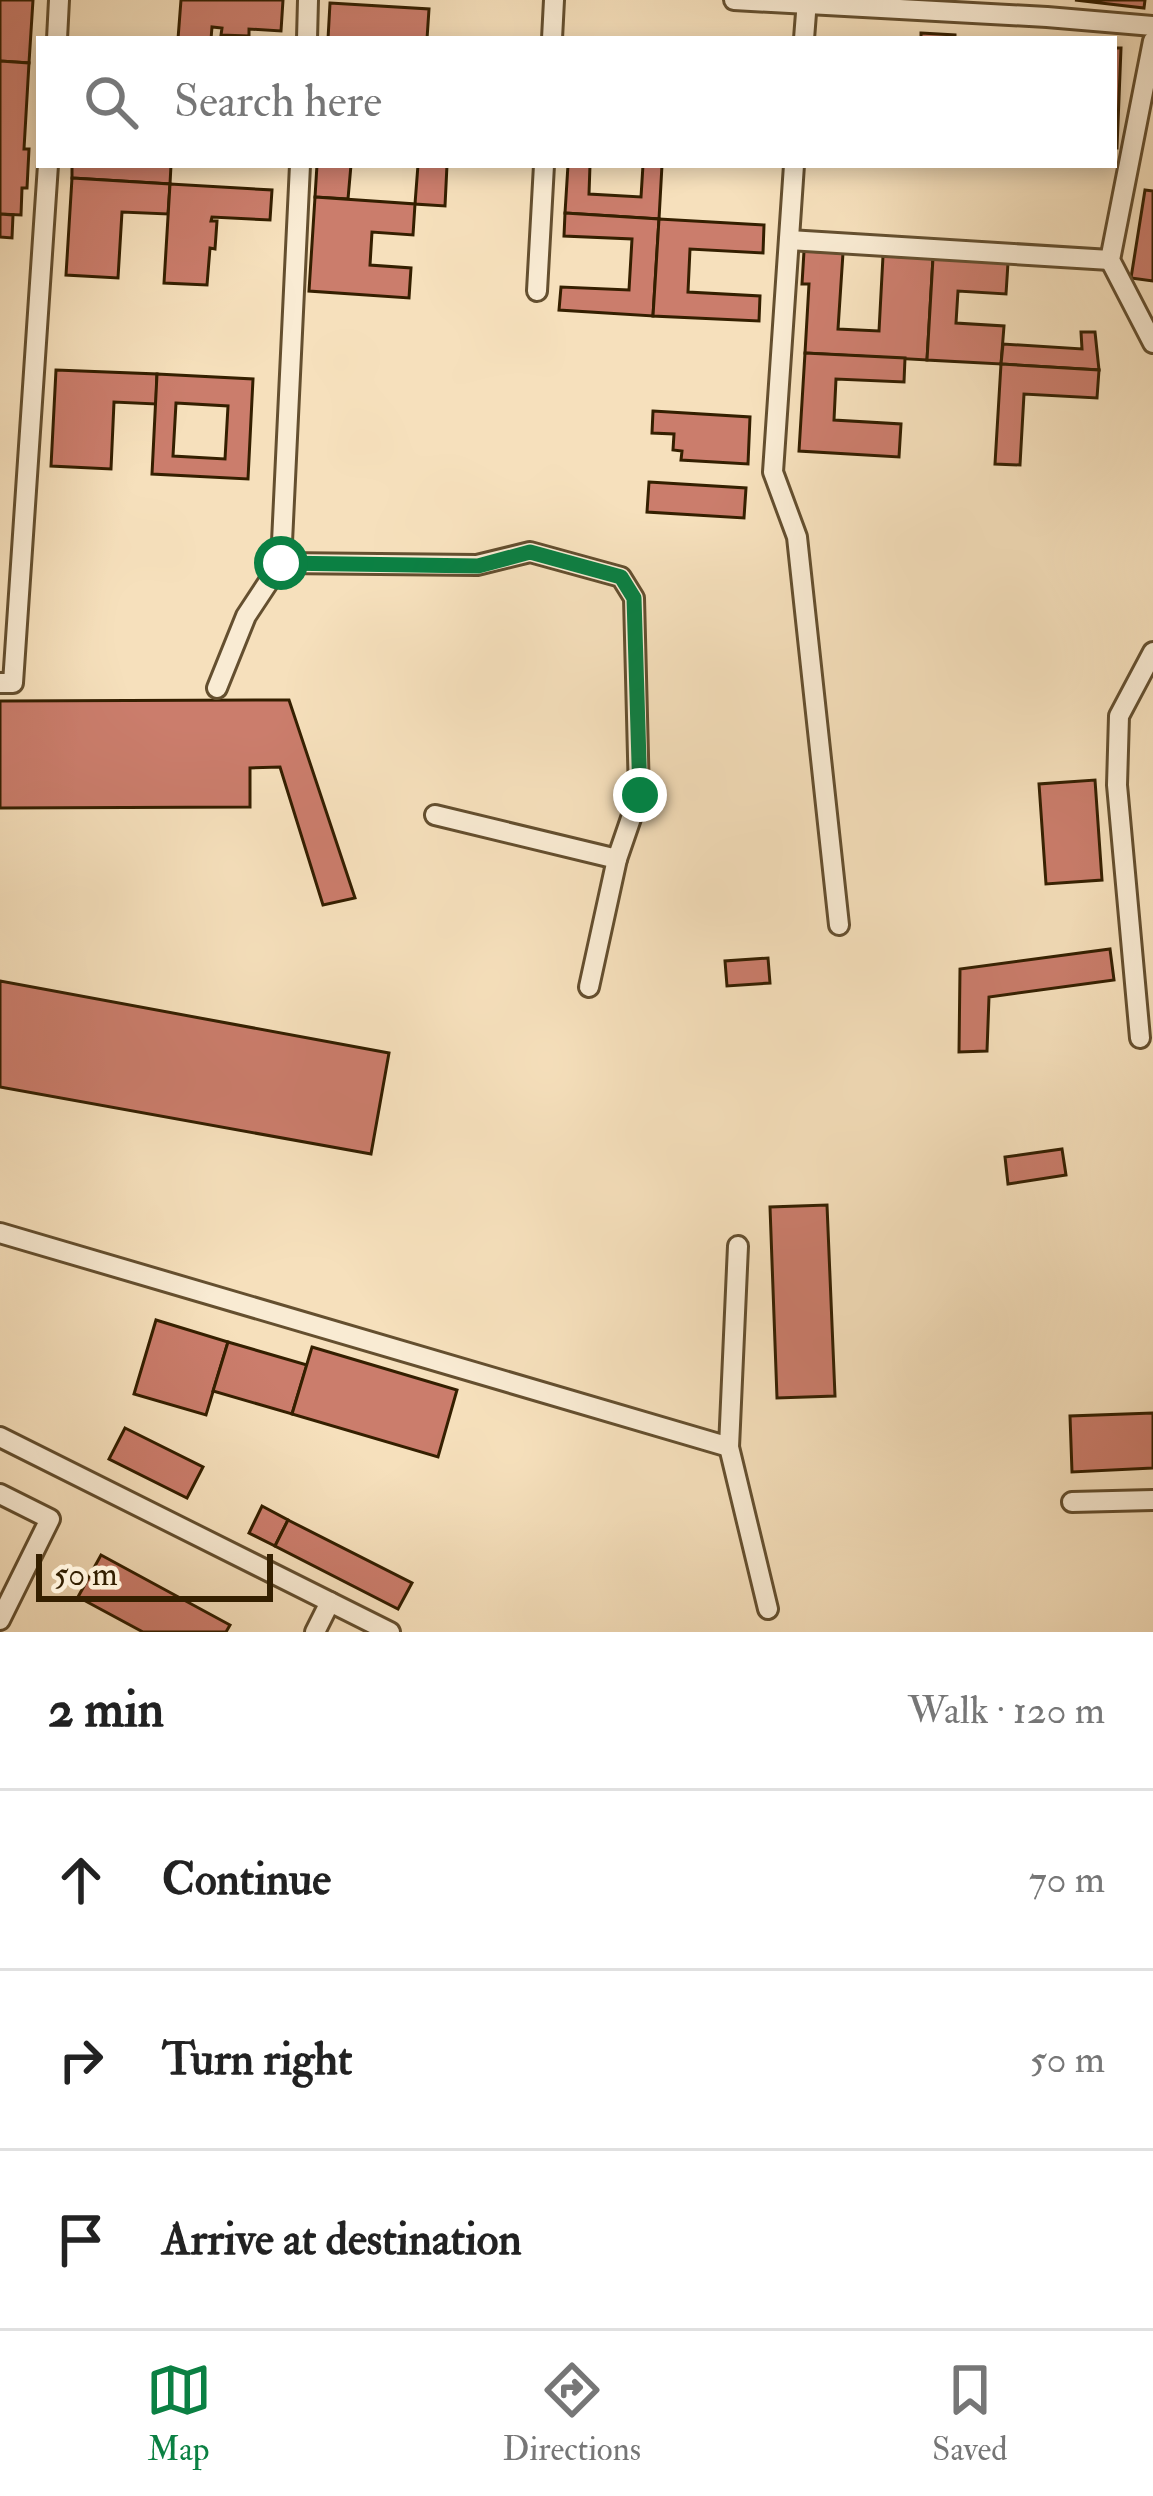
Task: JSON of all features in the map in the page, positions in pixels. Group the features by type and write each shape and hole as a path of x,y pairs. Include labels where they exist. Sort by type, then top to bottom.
{"lane":[{"path":"57,36 59,0"},
{"path":"307,36 308,0"},
{"path":"552,36 554,0"},
{"path":"734,0 1047,8 1153,26"},
{"path":"804,36 807,2"},
{"path":"1153,41 1110,260 1153,343"},
{"path":"0,683 13,683 48,168"},
{"path":"217,688 246,616 281,563 300,168"},
{"path":"537,291 544,168"},
{"path":"794,168 772,472 797,537 839,925"},
{"path":"789,241 1110,260"},
{"path":"281,563 478,566 530,552 621,577 634,598 640,795 616,859 589,987"},
{"path":"1140,1037 1117,785 1118,739 1119,716 1153,652"},
{"path":"435,815 616,859"},
{"path":"0,1233 729,1447"},
{"path":"738,1246 729,1447 768,1609"},
{"path":"0,1437 390,1632"},
{"path":"0,1494 50,1519 0,1620"},
{"path":"1072,1502 1153,1500"},
{"path":"315,1632 330,1602"}],"building":[{"path":"0,0 33,0 29,63 0,61"},
{"path":"181,0 283,0 281,31 249,29 249,36 221,35 222,28 212,27 211,36 178,36"},
{"path":"1075,0 1145,0 1144,8"},
{"path":"330,3 429,9 427,36 328,36"},
{"path":"1117,48 1121,48 1117,148"},
{"path":"0,61 29,63 24,149 29,149 27,188 22,188 21,215 0,214"},
{"path":"72,168 171,168 170,184 72,178"},
{"path":"317,168 351,168 348,199 315,197"},
{"path":"418,168 447,168 445,206 415,204"},
{"path":"568,168 590,168 589,194 641,197 643,168 662,168 659,219 565,213"},
{"path":"72,178 170,184 168,214 122,212 118,278 66,275"},
{"path":"170,184 272,190 270,220 212,217 211,221 217,221 215,249 210,248 207,285 164,283"},
{"path":"1145,190 1153,191 1153,281 1131,278"},
{"path":"315,197 415,204 413,235 372,232 370,265 411,268 409,298 309,291"},
{"path":"565,213 659,219 653,316 559,310 561,287 629,290 632,239 564,236"},
{"path":"0,214 13,215 12,238 0,237"},
{"path":"659,219 764,225 763,253 690,249 688,292 760,296 759,321 653,316"},
{"path":"804,251 843,253 838,329 879,331 883,256 933,258 927,360 805,353 809,284 802,284"},
{"path":"933,258 1008,263 1006,294 958,291 956,323 1004,326 1001,364 927,360"},
{"path":"1081,332 1095,332 1099,370 1001,364 1003,344 1082,349"},
{"path":"805,353 905,358 904,382 836,379 834,420 901,424 899,457 799,451"},
{"path":"1001,364 1099,370 1097,398 1024,394 1020,465 995,464"},
{"path":"56,370 157,374 156,404 114,402 111,469 51,466"},
{"path":"157,374 253,379 248,479 152,474","holes":["176,403 228,406 225,459 173,456"]},
{"path":"653,411 750,417 748,464 681,460 682,451 673,450 674,434 652,433"},
{"path":"649,482 746,488 744,518 647,512"},
{"path":"289,700 355,898 323,905 280,767 250,768 250,807 0,808 0,701"},
{"path":"1095,780 1102,880 1046,884 1039,784"},
{"path":"1110,949 1114,980 989,997 987,1051 959,1052 960,969"},
{"path":"768,958 770,983 727,986 725,961"},
{"path":"0,981 389,1053 371,1154 0,1087"},
{"path":"1062,1149 1066,1175 1008,1184 1005,1157"},
{"path":"827,1205 835,1396 777,1398 770,1207"},
{"path":"156,1320 228,1342 206,1415 134,1394"},
{"path":"228,1342 307,1365 292,1414 213,1391"},
{"path":"312,1347 457,1390 438,1457 292,1414"},
{"path":"1153,1413 1153,1468 1072,1472 1070,1416"},
{"path":"125,1428 203,1467 187,1498 109,1459"},
{"path":"262,1506 288,1520 275,1546 249,1533"},
{"path":"288,1520 412,1583 398,1609 275,1546"},
{"path":"101,1555 230,1625 226,1632 143,1632 78,1597"}],"route":[{"path":"281,563 478,566 530,552 621,577 634,598 640,795"}]}
